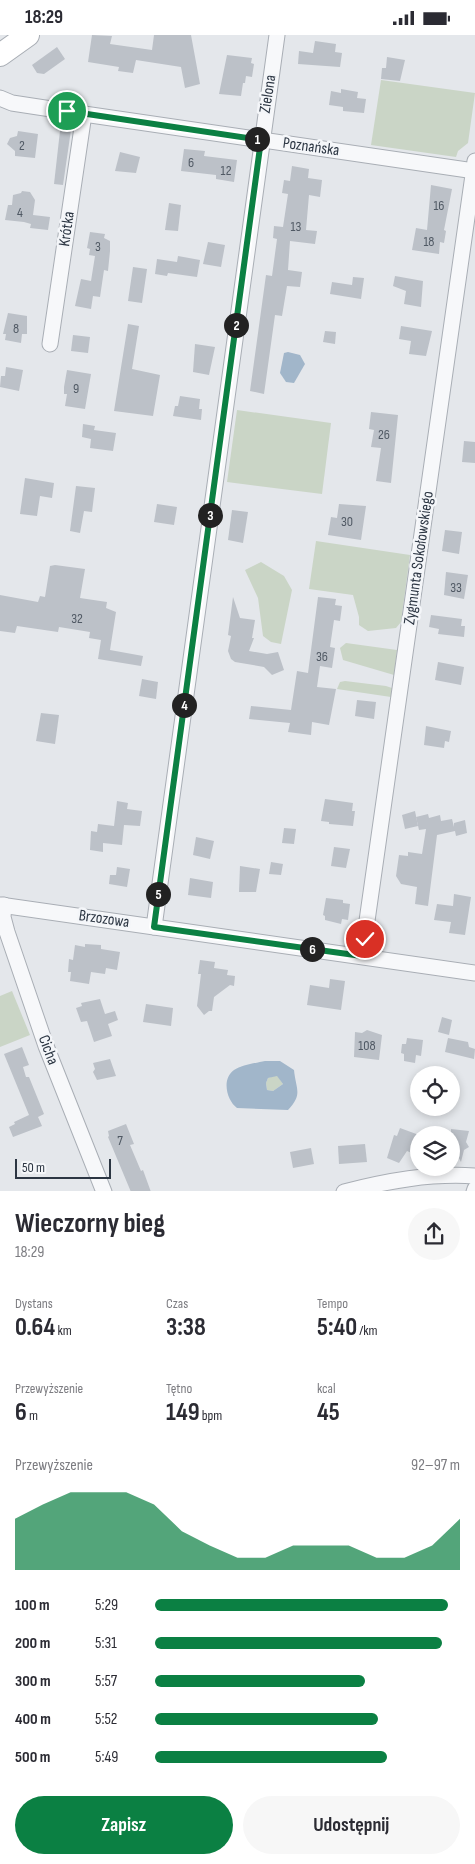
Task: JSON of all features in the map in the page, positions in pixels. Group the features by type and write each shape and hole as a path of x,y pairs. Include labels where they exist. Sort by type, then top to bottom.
{"street":[{"path":"0,55 28,35"},
{"name":"Zielona","path":"154,927 261,140 277,35"},
{"name":"Poznańska","path":"0,98 12,103 84,114 261,140 475,168"},
{"name":"Krótka","path":"50,344 84,114"},
{"name":"Zygmunta Sokołowskiego","path":"362,956 475,168"},
{"name":"Brzozowa","path":"2,905 475,973"},
{"name":"Cicha","path":"2,905 7,932 46,1046 104,1191"},
{"path":"344,1191 383,1182 422,1177 455,1175 475,1177"}],"green space":[{"path":"381,80 475,93 468,143 458,151 456,157 371,145"},
{"path":"237,410 331,423 322,494 227,482"},
{"path":"316,541 410,555 401,622 396,628 368,631 359,625 359,617 353,595 309,589"},
{"path":"261,562 284,576 292,590 281,644 271,642 263,636 258,598 245,570"},
{"path":"346,643 397,650 394,675 343,660 340,648"},
{"path":"345,681 392,688 391,697 337,689 340,682"},
{"path":"12,991 30,1035 0,1047 0,996"},
{"path":"277,1075 283,1084 273,1091 267,1090 266,1083 268,1078"}],"water":[{"path":"284,353 300,355 305,364 294,383 286,382 280,373"},
{"path":"280,1061 294,1070 297,1087 296,1100 288,1110 237,1108 233,1105 228,1095 227,1084 230,1074 234,1070 249,1064","holes":["277,1076 283,1084 273,1091 267,1090 266,1083 268,1078"]}],"building":[{"path":"92,35 112,36 110,44 152,50 154,35 191,35 200,84 185,88 181,67 136,60 133,73 118,71 119,67 88,62"},
{"path":"315,41 336,44 335,52 342,53 340,67 298,64 299,51 313,53"},
{"path":"57,47 65,59 44,74 37,73 32,65"},
{"path":"227,55 252,58 251,63 254,64 252,77 246,76 241,96 219,94"},
{"path":"387,57 405,60 400,81 381,79 382,68 386,68"},
{"path":"341,89 358,92 357,98 366,99 364,113 343,111 343,107 329,105 331,91 341,93"},
{"path":"61,122 72,123 63,185 54,184"},
{"path":"18,131 38,134 35,158 15,156 15,151 7,144 10,138 17,136"},
{"path":"184,149 205,151 204,156 237,160 234,182 216,179 216,175 181,171"},
{"path":"120,152 140,157 136,173 115,171"},
{"path":"292,166 309,169 308,178 322,180 320,197 309,195 306,230 317,231 315,244 290,241 288,270 302,272 300,287 287,286 282,316 275,315 264,394 250,391 266,275 272,276 277,239 273,238 274,226 283,227 288,194 282,193 284,180 290,181"},
{"path":"431,185 452,189 444,230 446,231 444,243 440,242 439,254 412,250 416,228 427,230"},
{"path":"22,191 30,192 35,200 33,215 50,217 48,230 30,228 31,224 24,222 5,220 8,205 12,205 13,195"},
{"path":"169,203 181,205 178,231 165,230"},
{"path":"90,232 105,234 104,238 110,241 108,271 104,270 100,297 93,296 91,309 75,306 81,279 91,281 95,256 89,255 90,249 87,248"},
{"path":"208,242 225,245 221,267 203,264"},
{"path":"178,256 200,260 197,277 168,273 167,276 155,274 157,259 177,262"},
{"path":"133,267 147,269 142,303 128,301"},
{"path":"395,276 423,281 421,307 404,304 406,291 393,286"},
{"path":"353,277 364,278 361,299 330,294 332,282 352,285"},
{"path":"8,313 27,316 27,334 22,334 21,343 5,340 6,334 3,334"},
{"path":"128,324 139,326 132,369 160,375 153,416 114,411"},
{"path":"401,326 432,331 426,356 409,354 411,341 399,339"},
{"path":"325,331 336,332 335,344 323,342"},
{"path":"73,335 90,337 88,353 71,351"},
{"path":"195,344 215,347 209,375 193,372"},
{"path":"6,367 23,370 19,391 0,387 1,376 5,376"},
{"path":"67,370 91,374 85,409 65,406 67,394 64,394 64,387"},
{"path":"180,396 200,399 199,409 202,409 201,420 173,416"},
{"path":"371,412 398,415 391,483 376,481 381,448 371,447 374,430 369,429"},
{"path":"83,424 95,426 94,430 116,433 113,451 90,448 91,439 82,437"},
{"path":"464,441 475,442 475,463 462,462"},
{"path":"25,478 54,483 52,498 40,496 37,516 20,514"},
{"path":"76,486 95,488 92,512 84,511 80,533 70,531"},
{"path":"157,504 177,507 174,525 154,522"},
{"path":"339,504 366,506 361,540 328,535 331,517 337,518"},
{"path":"232,510 248,512 243,543 228,540"},
{"path":"445,530 462,532 459,554 442,551"},
{"path":"50,566 85,569 80,598 107,602 106,608 116,612 110,650 143,656 141,666 98,659 101,640 89,638 90,632 59,627 58,632 17,626 15,633 0,631 0,595 38,602 40,596 45,597"},
{"path":"446,572 468,575 464,599 444,595"},
{"path":"233,597 240,618 255,620 252,638 254,638 249,651 267,654 278,652 284,670 272,675 264,667 235,662 231,659 228,651 231,636 228,635"},
{"path":"318,597 336,599 335,605 342,606 340,621 334,620 330,647 335,648 332,668 320,666 317,687 336,689 329,725 312,722 311,735 288,732 290,723 249,719 251,706 291,710 297,671 308,673"},
{"path":"431,615 462,619 461,626 465,626 464,637 438,634 439,629 429,627"},
{"path":"438,662 464,667 461,685 435,680"},
{"path":"142,679 158,682 156,699 139,696"},
{"path":"357,700 376,702 374,719 355,716"},
{"path":"41,713 59,715 55,744 36,741"},
{"path":"426,726 451,731 449,742 445,741 444,748 424,745"},
{"path":"325,799 353,803 352,811 355,811 353,826 329,824 329,822 321,821"},
{"path":"117,801 128,803 127,809 142,811 140,826 124,825 122,845 103,843 103,852 90,850 91,831 97,832 98,824 114,826"},
{"path":"415,811 418,826 405,829 402,815"},
{"path":"428,814 429,818 440,815 441,821 452,819 454,827 454,823 465,820 467,833 456,836 455,831 437,835 428,906 415,904 417,887 401,884 396,876 399,855 408,856 408,852 422,854 426,829 419,830 416,817"},
{"path":"284,828 296,829 294,844 282,843"},
{"path":"196,837 214,841 210,859 193,855"},
{"path":"334,847 350,849 346,868 331,866"},
{"path":"271,862 283,864 281,875 269,874"},
{"path":"240,866 260,869 256,892 239,892"},
{"path":"117,867 130,869 127,887 109,884 110,875 116,875"},
{"path":"190,878 213,882 211,898 188,895"},
{"path":"454,894 471,897 465,935 449,933 451,922 434,920 437,904 453,906"},
{"path":"326,898 343,900 343,903 350,904 348,920 342,919 341,924 325,920 323,915"},
{"path":"85,944 101,945 101,949 120,952 117,970 106,968 105,974 91,972 89,984 70,981 71,972 68,972 69,959 73,960 75,945 85,947"},
{"path":"200,960 215,962 214,968 228,970 227,975 235,976 234,986 230,985 214,997 212,1011 204,1015 197,1006 201,974 198,974"},
{"path":"330,979 345,981 341,1010 307,1005 310,985 329,988"},
{"path":"100,999 105,1014 115,1011 118,1020 108,1024 112,1036 94,1042 87,1021 81,1022 76,1008 82,1006 81,1003"},
{"path":"146,1004 173,1008 171,1026 143,1022"},
{"path":"442,1017 452,1020 449,1035 438,1032"},
{"path":"367,1030 382,1035 379,1060 354,1057 355,1032 362,1033"},
{"path":"407,1038 423,1040 421,1056 416,1055 415,1063 404,1061 404,1054 401,1053 402,1044 406,1044"},
{"path":"448,1038 468,1042 469,1047 475,1049 474,1059 445,1052"},
{"path":"22,1047 29,1065 23,1067 26,1077 29,1077 44,1114 38,1117 42,1126 13,1137 9,1127 15,1124 14,1122 29,1115 4,1054"},
{"path":"110,1059 116,1076 97,1080 93,1072 95,1069 93,1063"},
{"path":"126,1124 134,1144 130,1145 141,1171 143,1170 151,1191 131,1191 108,1137 108,1131"},
{"path":"400,1128 410,1132 410,1152 407,1151 399,1163 387,1158 394,1135 397,1136"},
{"path":"460,1130 469,1131 466,1142 469,1147 464,1150 461,1162"},
{"path":"365,1144 367,1162 339,1164 338,1146"},
{"path":"311,1148 314,1164 293,1168 290,1152"}],"route":[{"path":"67,111 261,140 154,927 362,956 365,939"}]}
